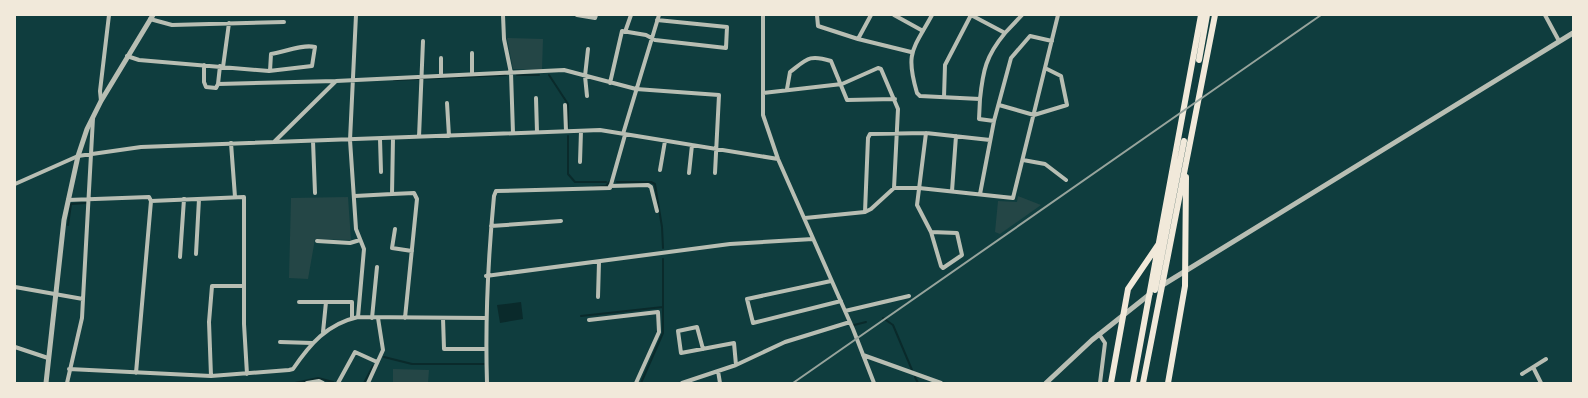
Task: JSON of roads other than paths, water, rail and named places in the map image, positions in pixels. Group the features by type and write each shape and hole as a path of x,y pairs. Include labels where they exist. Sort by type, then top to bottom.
{"highway":[{"path":"1194,53 1196,15"},
{"path":"1133,383 1201,15"},
{"path":"1143,383 1186,158 1202,61 1206,15"},
{"path":"1202,61 1214,15"},
{"path":"1155,290 1184,141"},
{"path":"1168,383 1185,286 1186,158"},
{"path":"1111,383 1128,289 1159,244"}],"street":[{"path":"101,101 100,91 109,15"},
{"path":"356,15 350,140 356,229 364,249 358,317"},
{"path":"503,15 504,39 511,73 513,133"},
{"path":"577,15 595,18 596,15"},
{"path":"625,32 631,15"},
{"path":"610,186 651,36 659,15"},
{"path":"763,15 763,115 778,159 841,301 874,383"},
{"path":"817,15 818,26 911,52"},
{"path":"858,38 871,15"},
{"path":"894,15 923,31"},
{"path":"932,15 911,52 910,69 917,93 920,96 980,100"},
{"path":"944,97 945,65 971,15 1005,33"},
{"path":"994,122 979,119 982,78 990,52 1022,15"},
{"path":"805,218 865,212 871,209 894,188 919,188 1013,198 1058,15"},
{"path":"1545,15 1560,42"},
{"path":"46,383 55,293 68,200 78,156 101,101 152,17 172,26 284,22"},
{"path":"610,83 622,31 651,36 655,40 726,48 726,27 658,20"},
{"path":"204,65 204,82 206,87 216,88 229,23"},
{"path":"1046,383 1100,334 1155,290 1573,33"},
{"path":"980,194 994,122 1011,58 1030,36 1052,41"},
{"path":"419,137 419,76 422,41"},
{"path":"127,56 139,60 270,71 312,66 315,47 306,45 294,50 271,54 270,71"},
{"path":"587,96 585,76 588,49"},
{"path":"472,53 472,74"},
{"path":"787,89 790,72 809,58 816,56 831,62 842,84 847,100 895,99"},
{"path":"441,58 441,76"},
{"path":"763,93 842,84 878,68 881,69 898,109 894,188"},
{"path":"999,105 1034,115 1067,105 1061,76 1045,68"},
{"path":"218,84 336,81 564,70 636,89 719,95 715,173"},
{"path":"274,142 336,81"},
{"path":"536,98 537,132"},
{"path":"447,103 448,136"},
{"path":"565,105 566,132"},
{"path":"67,383 82,318 84,299 93,117"},
{"path":"15,184 78,156 141,147 537,132 600,130 778,159"},
{"path":"580,162 581,131"},
{"path":"926,133 917,204 931,232 941,266 943,268 962,255 957,233 931,232"},
{"path":"865,212 868,138 870,134 926,133 990,140"},
{"path":"952,191 956,136"},
{"path":"380,138 380,172"},
{"path":"392,194 393,138"},
{"path":"313,141 315,193"},
{"path":"660,170 665,141"},
{"path":"231,143 235,197"},
{"path":"689,173 692,145"},
{"path":"1023,160 1044,164 1066,180"},
{"path":"488,383 485,318 486,276 496,191 648,185 651,187 657,211"},
{"path":"354,196 414,193 416,196 405,318"},
{"path":"68,200 149,197 151,201 136,373"},
{"path":"151,201 244,197 244,286 247,374"},
{"path":"180,257 184,199"},
{"path":"196,254 199,199"},
{"path":"491,226 561,220"},
{"path":"395,229 392,248 412,251"},
{"path":"486,276 730,244 812,239"},
{"path":"317,241 350,243 360,240"},
{"path":"598,262 598,297"},
{"path":"372,318 377,267"},
{"path":"831,281 747,299 753,322 841,301"},
{"path":"211,376 209,322 212,286 244,286"},
{"path":"15,287 84,299"},
{"path":"845,311 909,296"},
{"path":"299,302 352,302 352,318"},
{"path":"323,333 326,302"},
{"path":"590,320 658,312 659,332 636,383"},
{"path":"69,369 211,376 293,369 312,343 323,333 344,320 358,317 485,318"},
{"path":"368,383 383,350 378,318"},
{"path":"443,318 444,349 486,349"},
{"path":"682,383 736,366 784,342 850,322"},
{"path":"703,349 697,327 678,331 681,353 703,349 734,343 736,366"},
{"path":"1100,334 1105,343 1100,383"},
{"path":"280,342 312,343"},
{"path":"15,347 48,358"},
{"path":"338,383 355,352 377,362"},
{"path":"863,355 941,383"},
{"path":"1522,374 1546,359"},
{"path":"1533,367 1542,383"},
{"path":"718,371 720,383"},
{"path":"307,383 319,381 323,383"}],"waterway":[{"path":"394,80 506,75"},
{"path":"517,75 539,75"},
{"path":"549,75 568,104 568,127"},
{"path":"568,136 568,174 575,182 606,182"},
{"path":"593,187 606,186 609,182"},
{"path":"617,182 651,182 655,184 662,227 663,248"},
{"path":"68,225 71,204 86,203"},
{"path":"641,383 663,333 663,259"},
{"path":"581,316 663,307"},
{"path":"883,318 893,325 912,370"},
{"path":"854,325 866,322"},
{"path":"384,357 412,364 484,364"},
{"path":"364,383 373,366"},
{"path":"915,377 918,383"},
{"path":"295,383 318,378 333,382"}],"railway":[{"path":"793,383 1321,15"}]}
